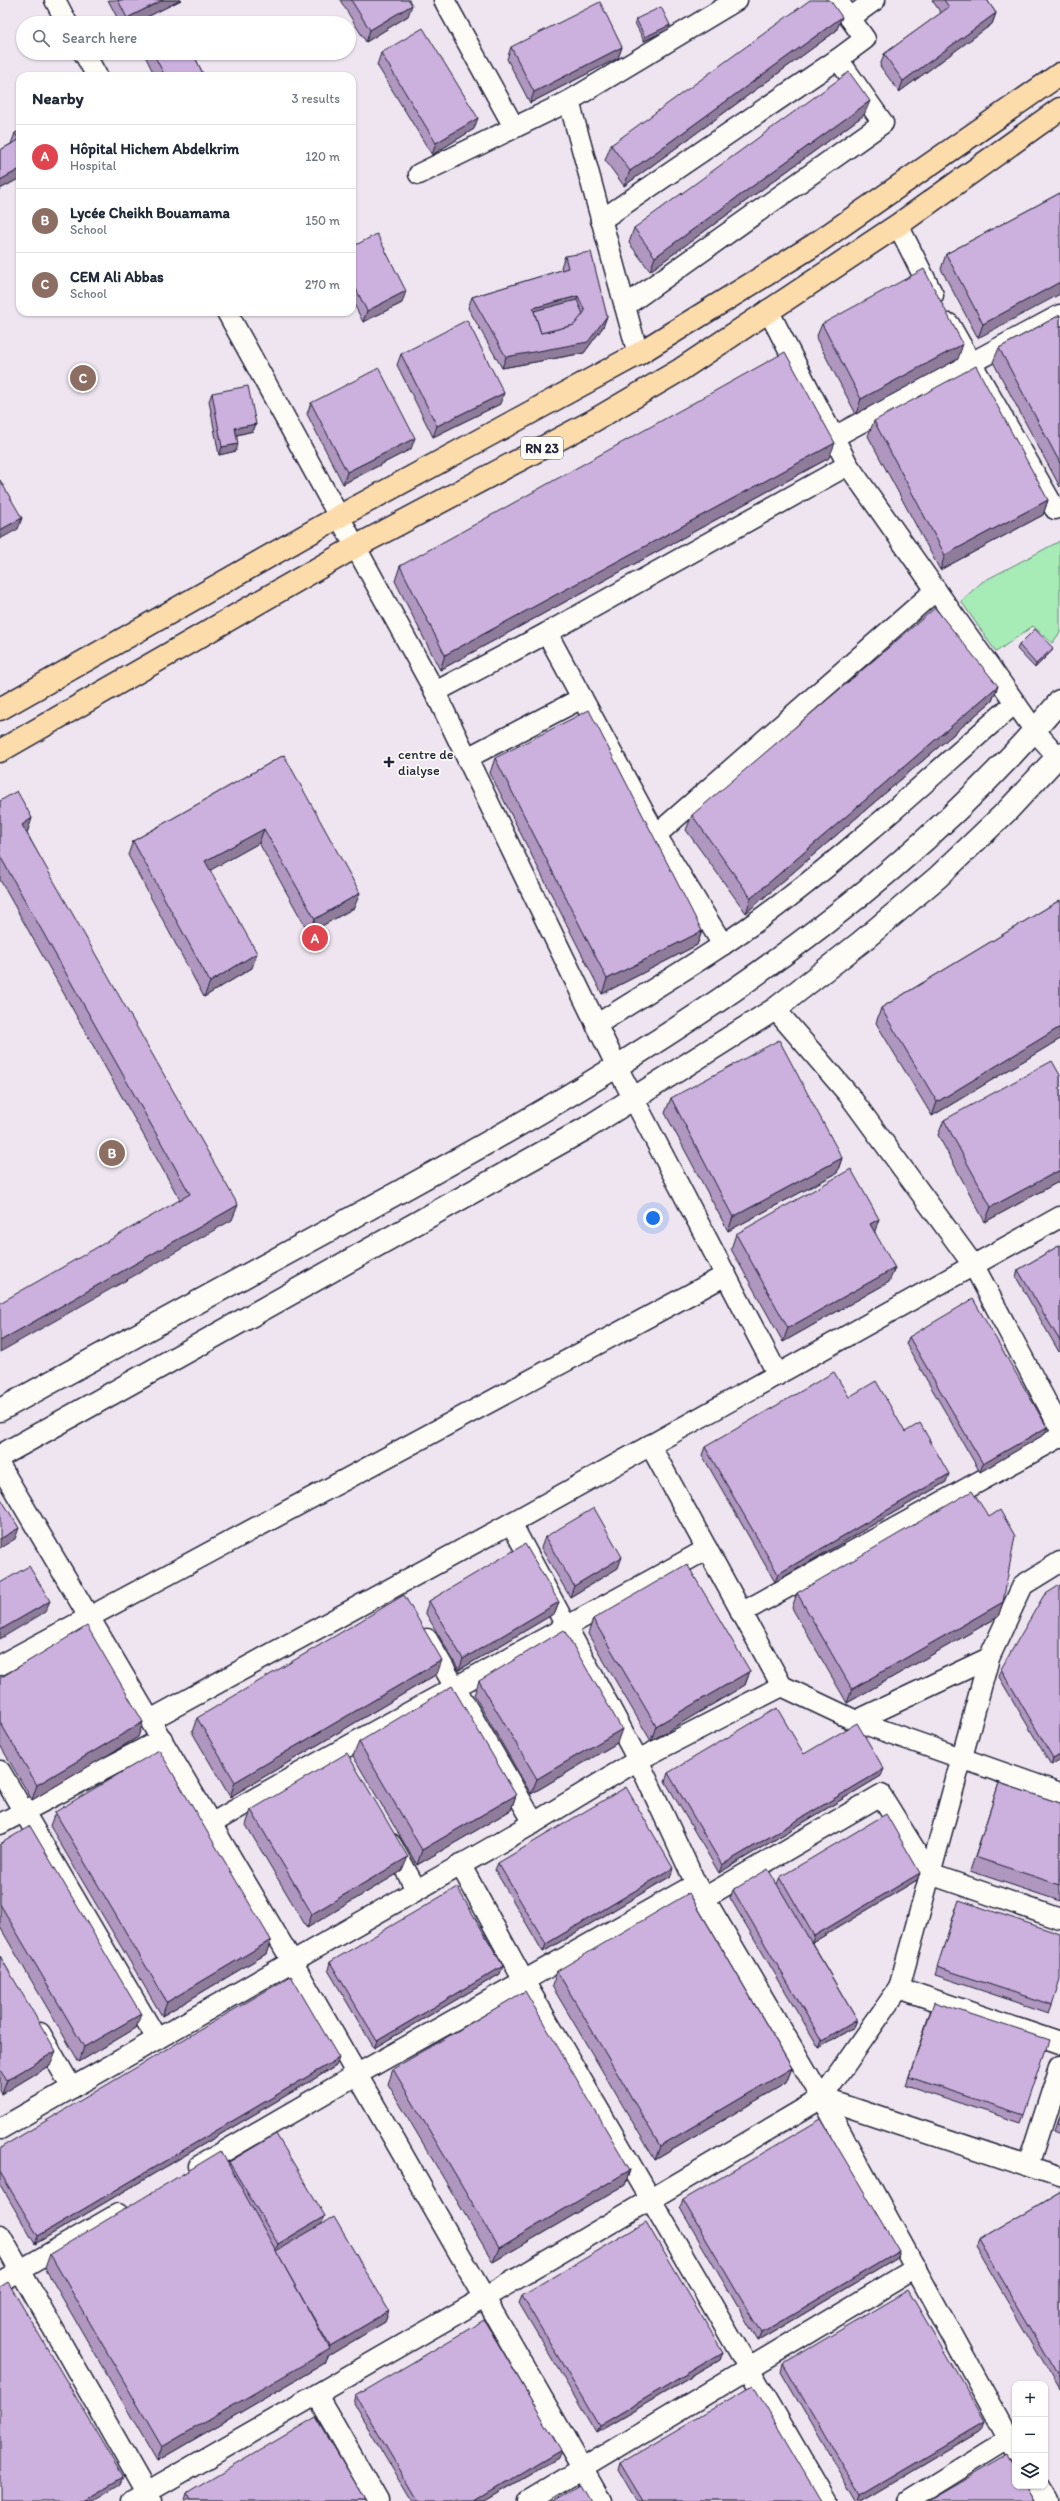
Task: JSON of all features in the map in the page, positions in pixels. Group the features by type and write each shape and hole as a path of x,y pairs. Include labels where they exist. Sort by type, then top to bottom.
{"main road":[{"name":"RN 23","path":"0,709 340,516 638,354 814,245 1060,74"},
{"name":"RN 23","path":"0,750 357,546 593,421 680,370 768,310 898,225 1060,109"},
{"path":"0,1410 508,1133 675,1032 764,971 852,905 988,781 1035,731 1060,701"},
{"path":"0,1456 634,1099 775,1009 861,942 938,877 1008,810 1059,756"}],"street":[{"path":"55,0 63,16"},
{"path":"444,0 514,127"},
{"path":"419,174 569,101 737,0"},
{"path":"601,220 838,59 865,39 837,0"},
{"path":"850,18 875,0"},
{"path":"625,306 883,123 838,59"},
{"path":"88,60 95,72"},
{"path":"569,101 638,354"},
{"path":"898,225 918,269 1055,508"},
{"path":"768,310 848,465 1035,731 1059,756"},
{"path":"834,436 1060,315"},
{"path":"229,316 357,546 435,692 617,1067 778,1375"},
{"path":"435,692 548,633 848,465"},
{"path":"656,835 936,590"},
{"path":"548,633 656,835 723,945"},
{"path":"467,758 582,698"},
{"path":"596,1025 723,945 788,899 854,844 1015,703"},
{"path":"775,1009 849,1095 974,1266 1060,1428"},
{"path":"150,1720 401,1592 511,1523 1060,1217"},
{"path":"0,1665 726,1275"},
{"path":"741,1613 1060,1437"},
{"path":"650,1445 782,1686 856,1722 1060,1793"},
{"path":"0,1466 292,1961 601,2501"},
{"path":"511,1523 638,1760 700,1891 822,2098 1012,2444 908,2501"},
{"path":"211,1824 339,1749 568,1627 707,1549"},
{"path":"0,2235 143,2498 822,2098 899,1988 989,1658 1023,1585 1060,1562"},
{"path":"420,1626 534,1823"},
{"path":"856,1722 989,1658"},
{"path":"0,2129 460,1864 534,1823 638,1760 782,1686"},
{"path":"0,1824 162,1739"},
{"path":"339,1749 350,1769"},
{"path":"0,1771 157,2039"},
{"path":"185,2175 356,2075 524,1981 700,1891 881,1795 930,1874 1060,1919"},
{"path":"383,1829 416,1890"},
{"path":"460,1864 524,1981 826,2501"},
{"path":"899,1988 1060,2043"},
{"path":"32,2019 72,2088"},
{"path":"1028,2166 1060,2066"},
{"path":"822,2098 1060,2177"},
{"path":"0,2282 137,2203"},
{"path":"528,2501 916,2268"},
{"path":"317,2395 378,2501"},
{"path":"1040,2489 1047,2501"}],"green space":[{"path":"1060,541 1060,633 1052,643 1033,626 996,652 961,601 982,582"}],"building":[{"path":"118,0 163,0 131,16 126,16"},
{"path":"351,0 409,0 412,5 370,30"},
{"path":"810,0 830,0 842,17 630,171 611,145"},
{"path":"944,0 987,0 996,13 903,81 884,54 949,7"},
{"path":"600,2 622,47 534,92 511,47"},
{"path":"661,7 670,25 645,37 636,19"},
{"path":"423,28 478,118 436,143 381,53"},
{"path":"157,60 196,60 202,72 163,72"},
{"path":"849,72 870,101 655,257 634,228"},
{"path":"16,142 16,171 0,180 0,150"},
{"path":"1060,193 1060,282 983,324 946,254"},
{"path":"377,234 406,291 367,311 356,289 356,245"},
{"path":"591,252 607,316 588,342 506,357 472,297 568,268 565,256","holes":["578,296 585,311 574,325 541,333 533,308"]},
{"path":"924,269 963,344 861,399 822,324"},
{"path":"577,300 583,314 574,325 541,333 534,311"},
{"path":"1060,315 1060,463 999,348"},
{"path":"467,320 504,393 437,426 401,354"},
{"path":"785,352 835,443 445,655 400,566"},
{"path":"976,366 1048,500 945,555 874,421"},
{"path":"379,368 415,438 347,472 311,403"},
{"path":"248,386 256,424 235,428 238,444 222,447 212,393"},
{"path":"0,480 22,518 0,530"},
{"path":"935,608 998,686 751,898 692,815"},
{"path":"1035,629 1053,648 1036,664 1019,645"},
{"path":"589,710 702,931 607,979 495,758"},
{"path":"284,755 360,893 315,919 264,829 205,861 257,953 210,982 133,841"},
{"path":"17,791 32,818 22,825 238,1205 0,1341 0,1303 190,1194 0,856 0,801"},
{"path":"1060,900 1060,1027 937,1102 881,1008"},
{"path":"779,1040 842,1158 733,1217 671,1098"},
{"path":"1052,1061 1060,1075 1060,1170 991,1207 944,1120"},
{"path":"851,1169 879,1219 870,1224 895,1268 788,1328 736,1234"},
{"path":"1060,1245 1060,1341 1018,1270"},
{"path":"973,1299 1047,1427 983,1464 909,1337"},
{"path":"834,1372 849,1397 876,1381 905,1432 920,1423 949,1474 778,1574 705,1447"},
{"path":"972,1491 989,1517 1000,1510 1015,1536 1003,1602 852,1689 797,1593"},
{"path":"0,1497 19,1528 0,1539"},
{"path":"594,1508 622,1557 574,1586 545,1537"},
{"path":"525,1544 559,1602 463,1659 429,1601"},
{"path":"687,1564 750,1671 656,1726 593,1619"},
{"path":"29,1566 50,1601 0,1630 0,1583"},
{"path":"1060,1585 1060,1754 1053,1758 1001,1669 1044,1595"},
{"path":"404,1595 442,1660 235,1782 197,1718"},
{"path":"87,1626 143,1722 37,1785 0,1722 0,1678"},
{"path":"564,1630 622,1729 537,1779 479,1681"},
{"path":"452,1686 516,1795 422,1850 359,1742"},
{"path":"777,1708 804,1754 857,1723 884,1769 722,1865 668,1773"},
{"path":"159,1750 271,1940 167,2002 55,1812"},
{"path":"347,1753 408,1857 312,1914 251,1810"},
{"path":"999,1783 1060,1803 1060,1885 975,1857"},
{"path":"626,1787 673,1868 546,1944 498,1863"},
{"path":"886,1814 920,1873 814,1936 780,1877"},
{"path":"30,1826 141,2014 84,2047 0,1904 0,1844"},
{"path":"768,1869 857,2020 822,2041 733,1890"},
{"path":"457,1887 503,1966 377,2041 330,1962"},
{"path":"689,1893 792,2068 660,2146 557,1971"},
{"path":"959,1900 1060,1934 1060,1979 1052,2005 937,1967"},
{"path":"0,1956 56,2051 7,2080 0,2068"},
{"path":"291,1976 339,2058 38,2236 0,2172 0,2148"},
{"path":"525,1991 630,2170 499,2248 393,2069"},
{"path":"934,2002 1049,2040 1024,2115 909,2077"},
{"path":"1060,2111 1060,2125 1056,2124"},
{"path":"821,2119 899,2251 761,2333 683,2200"},
{"path":"276,2134 325,2216 278,2244 229,2162"},
{"path":"221,2151 330,2349 162,2447 50,2254"},
{"path":"1060,2192 1060,2378 979,2240"},
{"path":"334,2217 389,2311 330,2346 276,2251"},
{"path":"646,2222 723,2352 599,2426 522,2296"},
{"path":"8,2282 123,2477 82,2501 0,2501 0,2287"},
{"path":"908,2290 985,2421 860,2495 783,2364"},
{"path":"484,2320 561,2450 475,2501 418,2501 356,2396"},
{"path":"753,2385 821,2501 643,2501 620,2463"},
{"path":"316,2417 366,2501 190,2501 186,2494"},
{"path":"1008,2455 1012,2462 1012,2489 1028,2489 1035,2501 929,2501"},
{"path":"581,2484 591,2501 553,2501"}],"place":[{"name":"CEM Ali Abbas","path":"83,378"},
{"name":"centre de dialyse","path":"389,762"},
{"name":"Hôpital Hichem Abdelkrim","path":"315,938"},
{"name":"Lycée Cheikh Bouamama","path":"112,1153"}]}
